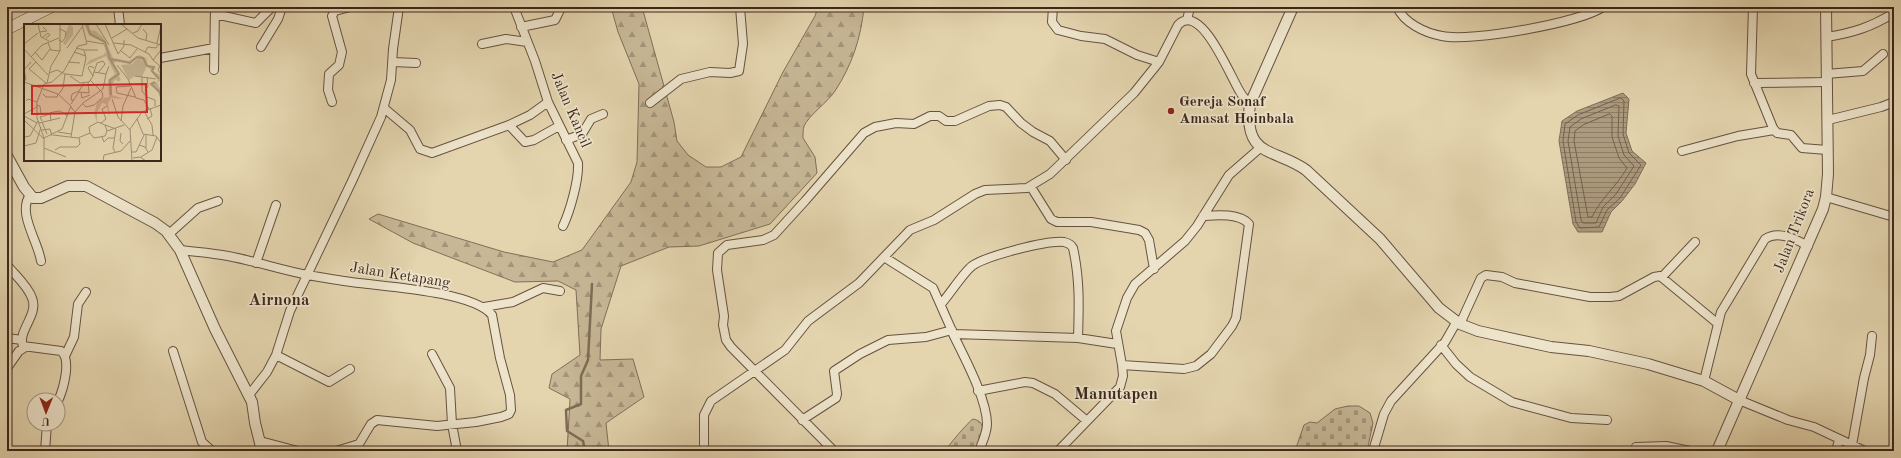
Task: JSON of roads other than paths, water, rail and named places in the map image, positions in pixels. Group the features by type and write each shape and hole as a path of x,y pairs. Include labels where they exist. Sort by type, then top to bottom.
{"main road":[{"path":"7,29 45,8"}],"street":[{"path":"118,7 120,24"},
{"path":"214,70 215,11 256,23 272,7"},
{"path":"262,47 278,19 282,7"},
{"path":"332,102 328,90 329,74 339,65 342,52 332,16 335,11 350,7"},
{"name":"Jalan Kancil","path":"514,7 548,102 558,126 578,163 578,173 568,215 562,226"},
{"path":"650,103 681,79 710,72 730,73 739,71 743,44 740,7"},
{"path":"1053,7 1052,22 1058,30 1081,36 1105,39 1137,55 1159,62"},
{"path":"1186,20 1190,7"},
{"path":"1293,7 1250,104 1250,127 1253,137 1260,148 1306,170 1380,239 1439,308 1458,323 1478,331 1550,347 1589,351 1648,364 1704,381 1739,400 1788,420 1814,427 1865,451"},
{"path":"1397,7 1401,14 1417,27 1443,36 1457,37 1517,30 1559,23 1603,7"},
{"path":"1753,7 1750,67 1754,83 1774,130 1777,133 1790,135 1802,148 1827,150"},
{"name":"Jalan Trikora","path":"1717,451 1808,246 1826,197 1828,120 1826,78 1826,7"},
{"path":"249,395 267,372 276,355 290,311 306,274 353,179 384,108 391,80 397,8"},
{"path":"521,27 555,20 559,12"},
{"path":"1826,37 1850,34 1874,24 1894,13"},
{"path":"704,451 704,416 707,406 714,398 785,350 808,321 858,283 910,230 944,214 974,194 991,189 1018,190 1031,187 1050,174 1134,93 1159,62 1178,25 1186,20 1194,21 1209,37 1241,95 1250,104"},
{"path":"482,44 506,39 527,42"},
{"path":"161,58 214,48"},
{"path":"1754,83 1826,78 1863,71 1883,54"},
{"path":"393,62 416,64"},
{"path":"384,108 410,130 420,149 432,153 509,125 530,115 548,102"},
{"path":"1828,120 1881,107 1894,102"},
{"path":"834,451 802,420 726,340 717,270 718,253 727,245 762,240 774,234 866,130 875,127 896,123 914,124 930,116 938,116 946,121 955,121 989,106 1000,105 1006,107 1021,123 1033,132 1050,141 1066,160"},
{"path":"566,140 582,134 592,119 603,114"},
{"path":"509,125 522,140 530,142 558,126"},
{"path":"1682,151 1738,136 1774,130"},
{"path":"1058,451 1120,387 1123,376 1116,331 1127,298 1135,284 1154,269 1184,241 1203,216 1229,175 1260,148"},
{"path":"7,156 33,198 38,199 68,186 86,186 131,209 155,223 169,234 180,250 215,329 249,395 252,402 255,423 261,446 298,451"},
{"path":"1031,187 1051,219 1057,222 1091,222 1138,230 1145,233 1149,240 1154,269"},
{"path":"30,195 27,200 26,213 40,261"},
{"path":"1826,197 1894,217"},
{"path":"169,234 198,208 218,201"},
{"path":"256,263 276,205"},
{"path":"1122,365 1169,369 1192,368 1205,360 1211,354 1232,326 1236,318 1249,224 1242,219 1232,217 1203,216"},
{"path":"1704,381 1718,323 1726,303 1766,237 1786,236 1796,239 1808,246"},
{"path":"940,304 973,266 983,261 1036,245 1064,242 1071,244 1073,248 1079,278 1080,298 1078,338"},
{"path":"1662,277 1695,242"},
{"name":"Jalan Ketapang","path":"180,250 228,256 306,274 422,290 484,307"},
{"path":"884,257 929,284 936,293 952,332 971,370 987,423 979,451"},
{"path":"7,266 29,292 34,302 23,344 7,368"},
{"path":"1373,451 1384,414 1391,401 1445,342 1458,323 1481,278 1486,275 1502,277 1515,283 1590,297 1619,296 1654,277 1662,277 1690,302 1718,323"},
{"path":"484,307 512,302 543,288 560,291"},
{"path":"62,392 64,388 67,361 66,356 74,337 78,304 86,292"},
{"path":"336,451 359,444 363,440 368,427 377,420 430,426 507,416 511,410 510,395 500,358 494,318 484,307"},
{"path":"802,420 836,398 837,394 834,371 860,354 888,340 926,337 952,332 1078,338 1117,344"},
{"path":"1852,445 1864,378 1870,355 1872,336"},
{"path":"7,338 23,344 61,351 66,356"},
{"path":"1442,345 1456,364 1470,377 1512,402 1571,418 1607,420"},
{"path":"173,351 202,442 212,451"},
{"path":"432,354 450,388 452,424 457,451"},
{"path":"276,355 329,382 350,369"},
{"path":"978,391 1025,382 1033,383 1055,394 1087,421"},
{"path":"45,451 46,432"},
{"path":"1836,451 1839,440"},
{"path":"1636,447 1666,446 1690,451"}],"water":[{"path":"1623,93 1629,99 1626,133 1632,151 1646,163 1635,184 1611,212 1602,232 1578,232 1573,224 1559,141 1562,121 1577,111"}],"waterway":[{"path":"585,451 583,441 567,431 566,410 581,404 581,376 588,360 592,284"}],"place":[{"name":"Gereja Sonaf Amasat Hoinbala","path":"1171,111"}],"district":[{"name":"Airnona","path":"279,300"},
{"name":"Manutapen","path":"1116,394"}]}
